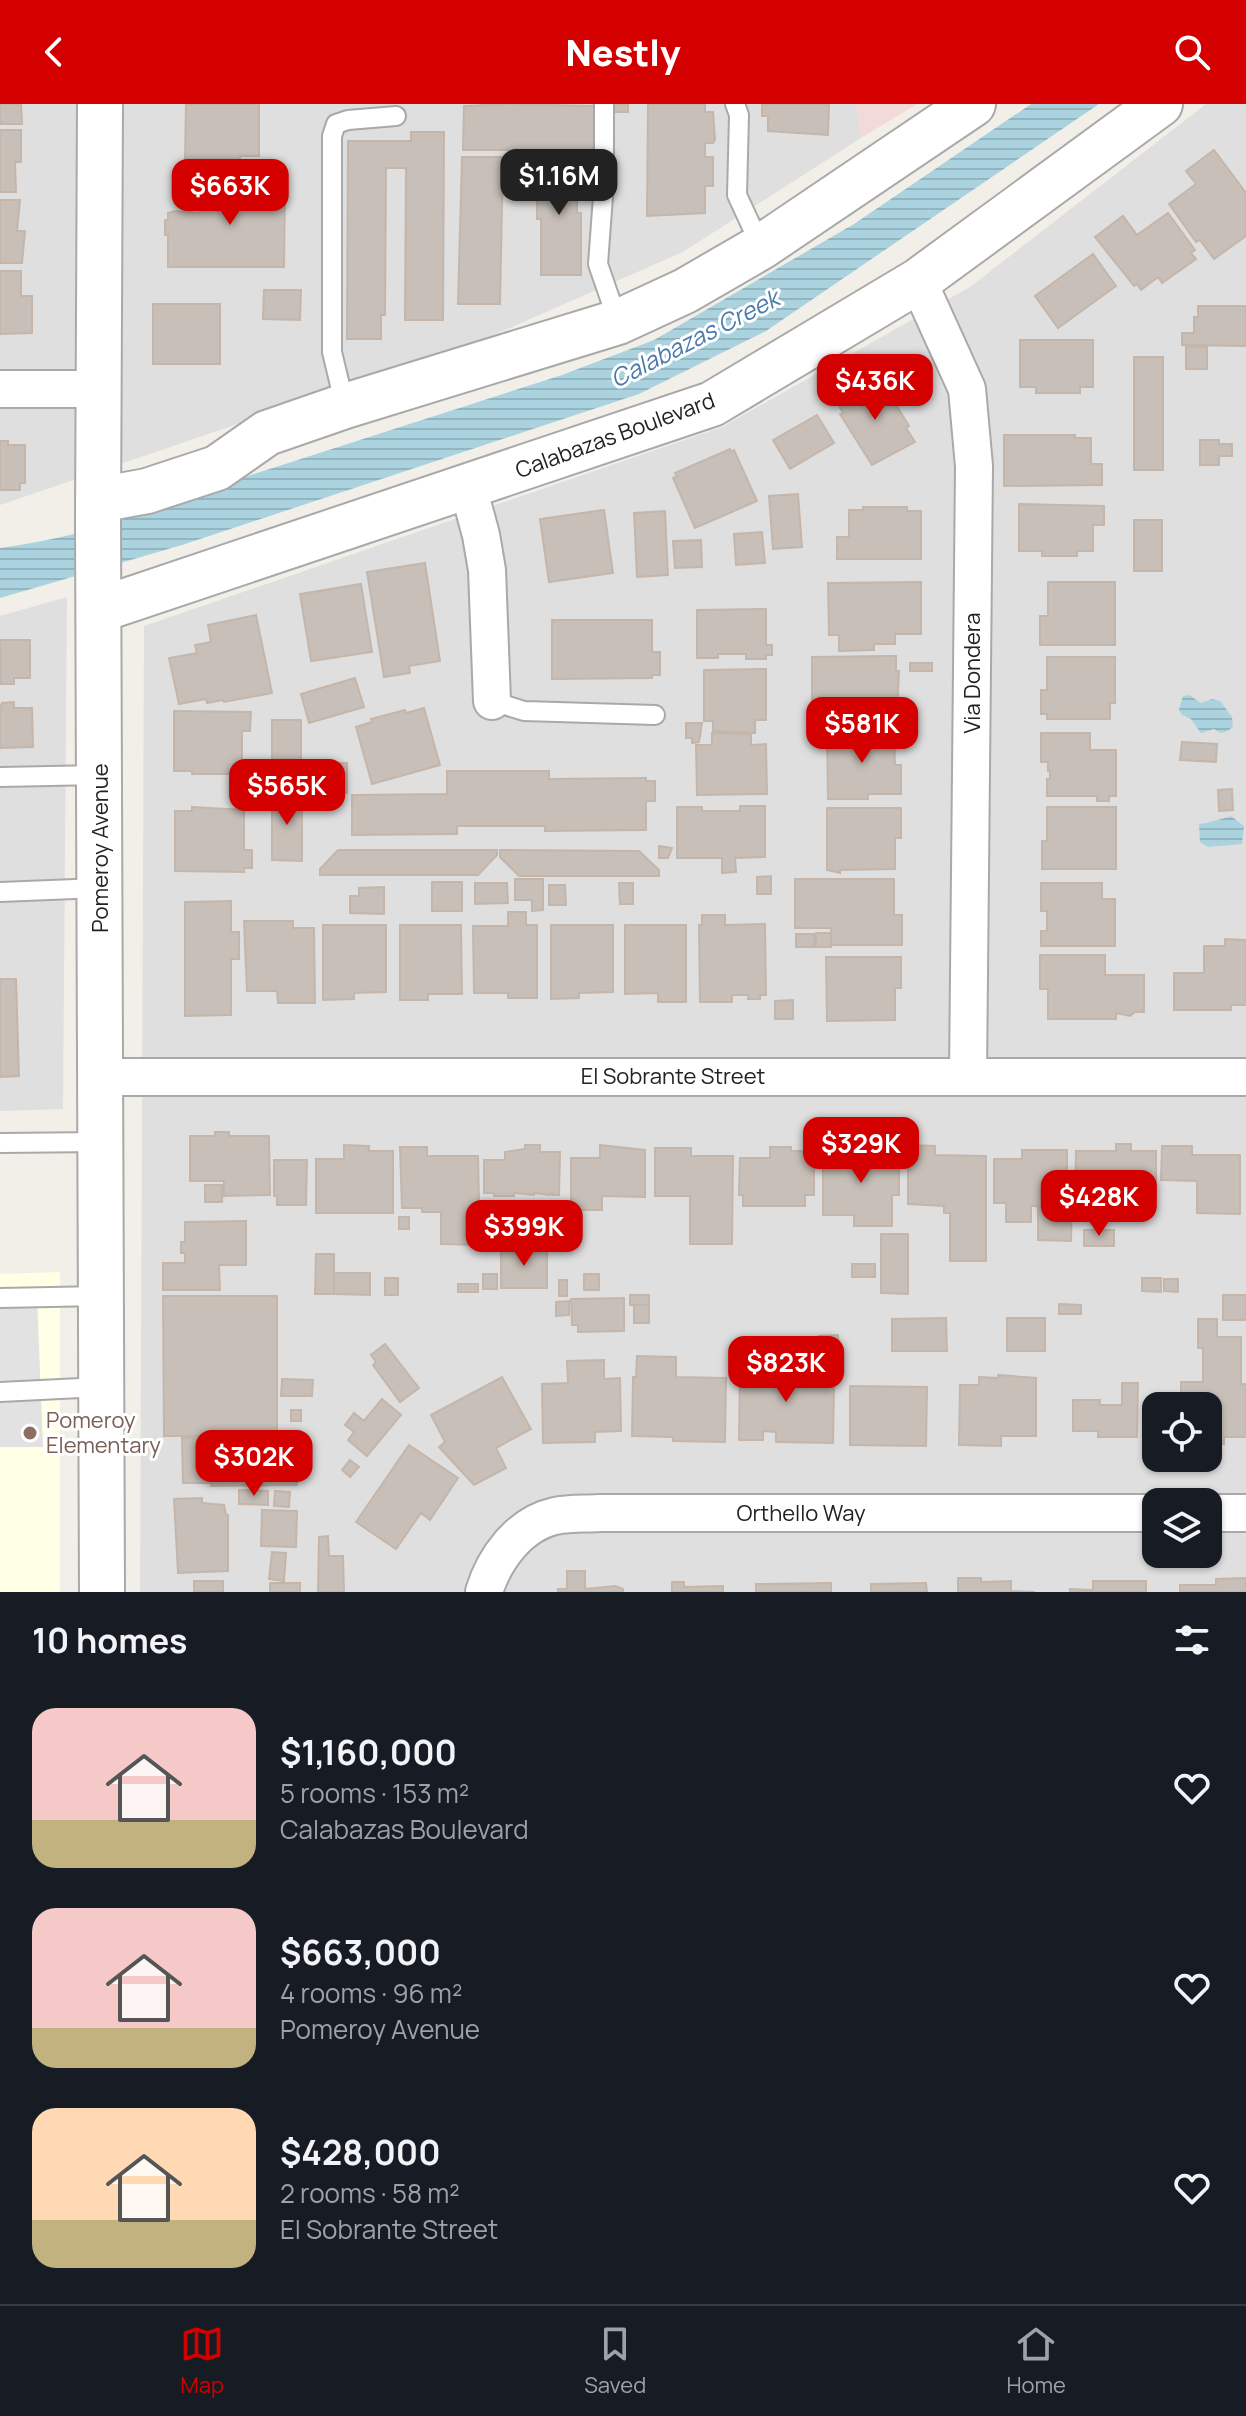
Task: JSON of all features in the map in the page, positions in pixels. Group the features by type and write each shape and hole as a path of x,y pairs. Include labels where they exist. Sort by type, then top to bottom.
{"street":[{"name":"Pomeroy Avenue","path":"100,104 98,511 102,1592"},
{"name":"Calabazas Boulevard","path":"99,605 468,487 712,404 918,281 1160,104"},
{"path":"98,511 217,468 267,433 618,322 685,291 761,247 965,106"},
{"name":"Via Dondera","path":"918,281 967,389 974,466 968,1076"},
{"path":"0,389 100,389"},
{"path":"468,487 487,570 492,701"},
{"name":"El Sobrante Street","path":"101,1077 1246,1077"},
{"name":"Orthello Way","path":"484,1592 503,1551 526,1530 554,1516 599,1513 1142,1513"},
{"path":"1222,1513 1246,1513"}],"lane":[{"path":"604,104 604,183 598,264 618,322"},
{"path":"735,104 739,115 737,195 761,247"},
{"path":"345,406 332,352 332,136 336,124 348,120 396,116"},
{"path":"492,701 524,711 655,715"},
{"path":"0,777 100,775"},
{"path":"0,892 100,888"},
{"path":"0,1143 101,1142"},
{"path":"0,1298 101,1296"},
{"path":"0,1392 102,1387"}],"shaded area":[{"path":"0,104 857,104 861,138 683,252 473,344 0,505"},
{"path":"857,104 917,104 861,138"},
{"path":"1206,104 1246,104 1246,1592 140,1592 144,626 722,427 970,287"},
{"path":"67,597 63,1109 0,1111 0,616"},
{"name":"Pomeroy Elementary","path":"60,1272 60,1592 0,1592 0,1274"},
{"path":"37,1297 43,1447 0,1447 0,1298"}],"water":[{"name":"Calabazas Creek","path":"1031,104 1099,104 766,331 639,394 182,545 0,598 0,548 44,541 109,524 173,500 562,375 654,340 854,224"},
{"path":"1189,695 1201,703 1212,699 1220,701 1232,717 1233,727 1224,732 1214,729 1201,733 1191,719 1179,710 1183,696"},
{"path":"1231,816 1244,826 1242,844 1208,847 1200,842 1199,824"}],"building":[{"path":"0,104 21,104 22,124 0,124"},
{"path":"186,104 259,104 259,156 240,156 240,175 210,175 210,160 185,160"},
{"path":"614,104 628,104 628,112 614,112"},
{"path":"648,104 705,104 705,112 713,112 715,140 705,143 705,157 713,157 713,186 705,186 705,213 647,216"},
{"path":"762,104 829,104 828,135 768,131 768,116 762,116"},
{"path":"464,106 596,106 595,150 545,150 545,157 535,156 535,150 463,150"},
{"path":"0,130 21,130 21,162 15,162 16,192 0,192"},
{"path":"411,132 444,132 443,320 405,320 406,168 386,168 385,315 381,315 381,339 347,339 348,141 411,141"},
{"path":"1214,150 1246,193 1246,236 1214,259 1200,240 1196,242 1169,204 1196,184 1186,171"},
{"path":"462,157 503,157 500,304 458,304"},
{"path":"537,158 577,159 581,275 541,275"},
{"path":"200,182 285,182 284,267 168,267 165,220 168,220 168,213 175,211 200,213"},
{"path":"0,200 20,200 17,231 25,231 22,263 0,263"},
{"path":"1168,213 1195,250 1191,253 1196,259 1162,283 1158,277 1141,290 1137,284 1134,286 1095,237 1123,216 1137,235"},
{"path":"1093,254 1116,286 1058,328 1035,296"},
{"path":"0,271 21,271 21,296 32,296 32,333 0,334"},
{"path":"264,290 301,290 300,320 263,319"},
{"path":"153,304 220,304 220,364 153,364"},
{"path":"1198,306 1246,306 1246,346 1182,345 1182,333 1194,333"},
{"path":"1020,340 1093,340 1093,387 1080,387 1080,393 1036,393 1036,387 1020,387"},
{"path":"1186,347 1207,347 1207,369 1186,369"},
{"path":"1134,357 1163,357 1163,470 1134,470"},
{"path":"875,379 884,393 887,390 915,442 872,465 840,414 843,413 837,402"},
{"path":"817,415 834,443 790,469 773,440"},
{"path":"1004,435 1075,435 1075,438 1091,438 1091,464 1102,464 1102,485 1004,486"},
{"path":"1200,440 1232,444 1232,456 1219,456 1219,465 1200,465"},
{"path":"0,441 8,441 8,445 25,445 25,483 20,483 20,490 0,490"},
{"path":"730,449 731,452 734,450 757,501 695,528 673,478 677,476 675,473"},
{"path":"798,494 802,547 773,549 769,496"},
{"path":"1019,504 1104,506 1104,525 1093,525 1093,551 1077,551 1077,556 1042,556 1042,551 1019,551"},
{"path":"863,507 907,507 907,511 921,511 921,559 837,559 837,537 849,537 849,510 863,510"},
{"path":"604,510 613,573 549,582 540,519"},
{"path":"665,511 668,575 637,577 634,513"},
{"path":"1134,520 1162,520 1162,571 1134,571"},
{"path":"762,532 765,563 736,565 734,534"},
{"path":"701,540 702,567 675,568 673,541"},
{"path":"425,563 440,661 409,666 410,673 384,677 367,572"},
{"path":"921,582 921,634 895,634 895,644 874,644 874,650 839,651 839,635 829,635 828,583"},
{"path":"1048,582 1115,582 1115,645 1040,645 1040,616 1048,616"},
{"path":"361,584 372,652 311,661 300,594"},
{"path":"766,609 766,645 772,645 772,655 766,655 766,659 746,659 746,654 697,658 697,610"},
{"path":"256,615 272,693 224,702 207,703 206,699 179,704 169,658 197,653 195,645 211,642 208,625"},
{"path":"552,620 652,620 652,652 660,652 660,675 652,675 652,678 552,679"},
{"path":"0,640 30,640 30,678 14,678 14,684 1,684"},
{"path":"896,656 896,671 899,671 897,717 825,720 824,705 812,705 812,657"},
{"path":"1047,657 1115,657 1115,703 1110,703 1110,719 1047,719 1047,714 1041,714 1041,690 1047,690"},
{"path":"910,663 932,663 932,671 910,671"},
{"path":"766,669 766,720 755,720 755,733 713,731 713,721 704,721 704,670"},
{"path":"355,678 364,707 309,723 301,694"},
{"path":"14,702 14,708 32,708 33,747 0,748 0,709 2,703"},
{"path":"424,708 440,765 372,784 356,727 372,722 371,719"},
{"path":"174,711 251,712 250,731 242,731 242,771 192,774 192,771 174,771"},
{"path":"272,720 301,720 301,789 272,789"},
{"path":"686,723 702,723 699,742 692,743 692,738 686,738"},
{"path":"894,731 895,765 901,765 901,794 868,794 868,799 828,799 827,732"},
{"path":"712,733 751,734 751,745 766,744 767,794 697,795 696,745 712,745"},
{"path":"1041,733 1090,733 1090,750 1116,750 1116,796 1109,796 1109,801 1097,801 1097,796 1047,796 1050,771 1048,762 1041,762"},
{"path":"1182,742 1217,744 1216,762 1180,760"},
{"path":"304,763 347,763 347,793 303,792"},
{"path":"447,771 549,771 549,779 646,778 646,781 655,781 655,801 646,801 646,830 545,831 545,826 457,826 457,834 352,835 352,795 447,794"},
{"path":"1232,789 1233,810 1219,811 1218,790"},
{"path":"272,793 302,793 302,861 272,860"},
{"path":"740,806 765,806 765,857 735,858 736,872 722,873 722,858 677,858 677,807 702,807 702,811 740,811"},
{"path":"192,807 244,810 244,850 252,850 252,868 244,868 244,872 175,871 175,811 192,811"},
{"path":"1047,807 1116,807 1116,869 1042,869 1042,841 1047,841"},
{"path":"827,808 901,808 901,838 895,838 895,869 840,870 840,873 827,870"},
{"path":"659,846 672,848 668,858 659,858"},
{"path":"338,850 497,850 497,855 478,875 320,875 320,869"},
{"path":"500,850 639,851 659,870 659,876 519,876 500,857"},
{"path":"771,876 771,894 757,894 757,877"},
{"path":"515,879 543,879 543,910 532,911 532,900 515,900"},
{"path":"795,879 894,879 894,915 902,915 902,945 831,945 831,928 795,928"},
{"path":"432,882 462,882 462,911 432,911"},
{"path":"475,883 507,883 508,903 475,904"},
{"path":"619,883 633,883 633,904 620,904"},
{"path":"1041,883 1102,883 1102,899 1115,899 1115,946 1041,946 1041,931 1047,931 1047,911 1041,911"},
{"path":"549,885 565,885 566,905 549,905"},
{"path":"384,887 384,914 350,913 350,896 359,896 359,888"},
{"path":"231,901 231,932 239,932 239,959 231,959 231,1015 185,1016 185,902"},
{"path":"508,912 526,912 526,925 537,925 537,998 508,998 508,993 474,993 473,926 508,926"},
{"path":"702,915 725,915 725,925 765,924 766,995 760,995 760,999 748,999 748,995 732,995 732,1002 700,1002 699,925 702,925"},
{"path":"244,921 293,921 293,928 314,928 315,1003 278,1003 277,991 247,991"},
{"path":"323,925 386,925 386,992 354,993 354,999 323,1000"},
{"path":"400,925 461,925 462,994 428,994 428,1000 400,1000"},
{"path":"551,925 613,925 613,992 579,993 579,998 551,999"},
{"path":"625,925 686,925 686,1002 658,1002 658,993 625,994"},
{"path":"816,933 831,933 831,947 816,947"},
{"path":"796,934 814,934 814,947 796,947"},
{"path":"1225,939 1246,940 1246,1005 1231,1005 1231,1010 1174,1010 1174,973 1204,973 1204,946 1225,946"},
{"path":"1040,955 1105,955 1105,975 1144,975 1144,1012 1135,1012 1130,1016 1116,1013 1116,1019 1048,1019 1048,989 1040,989"},
{"path":"826,957 901,957 901,988 895,988 895,1020 827,1021"},
{"path":"0,979 16,979 19,1076 0,1077"},
{"path":"793,1000 793,1019 775,1019 775,1001"},
{"path":"215,1132 229,1132 229,1136 269,1136 270,1195 224,1196 224,1181 190,1181 190,1136 215,1136"},
{"path":"1116,1144 1131,1144 1131,1151 1156,1151 1156,1195 1075,1194 1076,1151 1116,1151"},
{"path":"344,1145 369,1146 369,1151 393,1151 393,1213 316,1213 316,1159 344,1159"},
{"path":"525,1145 540,1145 540,1152 560,1152 559,1195 514,1193 514,1196 494,1196 494,1193 484,1193 484,1160 505,1160 505,1152 525,1149"},
{"path":"600,1145 645,1150 645,1197 602,1196 602,1210 571,1210 571,1158 600,1158"},
{"path":"862,1145 876,1145 876,1151 899,1151 899,1195 892,1195 892,1226 854,1226 854,1215 823,1215 823,1151 862,1151"},
{"path":"908,1145 935,1146 935,1155 986,1156 986,1261 950,1261 950,1213 944,1213 944,1206 908,1204"},
{"path":"1162,1146 1192,1146 1192,1155 1240,1155 1240,1214 1197,1213 1197,1181 1161,1180"},
{"path":"400,1147 427,1147 427,1156 478,1156 480,1245 441,1244 441,1212 402,1208"},
{"path":"770,1147 814,1151 814,1195 805,1195 805,1206 743,1206 743,1195 739,1195 740,1158 770,1158"},
{"path":"655,1148 691,1148 691,1156 733,1156 732,1244 690,1244 690,1196 655,1196"},
{"path":"1022,1150 1067,1150 1067,1192 1072,1192 1071,1241 1038,1240 1038,1206 1031,1206 1031,1222 1006,1222 1006,1203 994,1203 994,1159 1022,1159"},
{"path":"274,1160 307,1160 306,1205 277,1205"},
{"path":"205,1185 222,1185 222,1202 205,1202"},
{"path":"399,1217 409,1217 409,1229 399,1229"},
{"path":"246,1221 246,1265 219,1265 220,1290 163,1290 163,1263 185,1263 181,1242 185,1242 185,1222"},
{"path":"1084,1230 1114,1230 1114,1246 1084,1246"},
{"path":"881,1234 908,1234 908,1294 881,1293"},
{"path":"501,1247 547,1248 547,1288 501,1288"},
{"path":"316,1254 334,1254 334,1294 315,1294"},
{"path":"852,1264 875,1264 875,1277 852,1277"},
{"path":"334,1273 370,1273 370,1295 334,1294"},
{"path":"483,1274 497,1274 497,1289 483,1289"},
{"path":"584,1274 599,1274 599,1290 584,1290"},
{"path":"385,1278 398,1278 398,1295 385,1295"},
{"path":"1142,1278 1161,1278 1161,1292 1142,1291"},
{"path":"1164,1279 1178,1279 1178,1292 1164,1291"},
{"path":"559,1280 567,1280 567,1296 559,1296"},
{"path":"458,1284 478,1284 478,1292 458,1292"},
{"path":"630,1295 649,1295 649,1305 630,1305"},
{"path":"1223,1295 1246,1295 1246,1320 1223,1320"},
{"path":"163,1296 277,1296 277,1436 164,1436"},
{"path":"624,1298 624,1331 578,1332 578,1325 572,1325 571,1299"},
{"path":"569,1301 569,1315 556,1316 556,1302"},
{"path":"1059,1304 1081,1305 1081,1314 1059,1314"},
{"path":"634,1305 649,1305 649,1323 634,1323"},
{"path":"946,1318 947,1351 892,1351 892,1319"},
{"path":"1007,1318 1045,1318 1045,1351 1007,1351"},
{"path":"1198,1319 1217,1319 1217,1337 1241,1337 1241,1384 1246,1384 1246,1437 1224,1437 1222,1444 1222,1392 1181,1392 1181,1382 1203,1382 1203,1348 1198,1348"},
{"path":"838,1335 839,1350 820,1351 819,1336"},
{"path":"385,1344 419,1388 400,1402 373,1365 376,1362 371,1355"},
{"path":"839,1352 839,1365 821,1366 820,1353"},
{"path":"637,1356 676,1357 676,1377 726,1378 725,1442 632,1436 633,1377 636,1377"},
{"path":"604,1360 604,1379 620,1378 621,1431 595,1432 595,1442 543,1443 542,1384 568,1383 567,1361"},
{"path":"782,1362 795,1363 795,1368 828,1368 827,1384 834,1385 833,1443 776,1442 776,1432 763,1431 763,1440 739,1440 740,1366 782,1367"},
{"path":"998,1375 1036,1378 1036,1436 1001,1436 1001,1446 959,1445 960,1385 979,1385 979,1377 998,1378"},
{"path":"502,1377 531,1429 496,1448 506,1468 474,1485 439,1447 445,1442 431,1415"},
{"path":"282,1379 313,1380 312,1396 281,1396"},
{"path":"1122,1383 1138,1383 1137,1437 1098,1437 1098,1431 1073,1431 1073,1400 1100,1400 1100,1405 1122,1405"},
{"path":"850,1386 927,1387 926,1446 850,1445"},
{"path":"382,1399 401,1415 367,1456 348,1440 354,1432 345,1425 354,1413 364,1421"},
{"path":"291,1410 301,1410 301,1421 291,1421"},
{"path":"182,1438 296,1440 297,1485 211,1486 211,1483 183,1483"},
{"path":"409,1445 458,1478 430,1520 421,1513 396,1549 356,1522"},
{"path":"350,1460 359,1467 350,1477 342,1470"},
{"path":"239,1490 268,1491 268,1505 239,1504"},
{"path":"275,1491 290,1492 289,1507 274,1506"},
{"path":"202,1498 202,1503 224,1505 228,1515 228,1571 178,1573 174,1499"},
{"path":"262,1510 297,1511 296,1547 261,1546"},
{"path":"328,1536 329,1556 343,1556 344,1592 318,1592 319,1537"},
{"path":"272,1552 286,1553 284,1581 269,1579"},
{"path":"567,1571 585,1571 585,1589 615,1586 623,1592 558,1592 558,1589 567,1589"},
{"path":"958,1578 981,1578 981,1582 1011,1581 1011,1591 1035,1592 958,1592"},
{"path":"1246,1578 1246,1592 1180,1592 1180,1585 1216,1585 1216,1579"},
{"path":"194,1581 223,1581 223,1592 194,1592"},
{"path":"1093,1581 1146,1581 1146,1592 1070,1592 1070,1589 1093,1590"},
{"path":"672,1582 684,1582 684,1587 723,1586 723,1592 672,1592"},
{"path":"270,1583 300,1583 300,1592 270,1592"},
{"path":"831,1583 831,1592 756,1592 756,1584"},
{"path":"926,1583 927,1592 871,1592 871,1584"}],"place":[{"name":"Pomeroy Elementary","path":"30,1433"}]}
